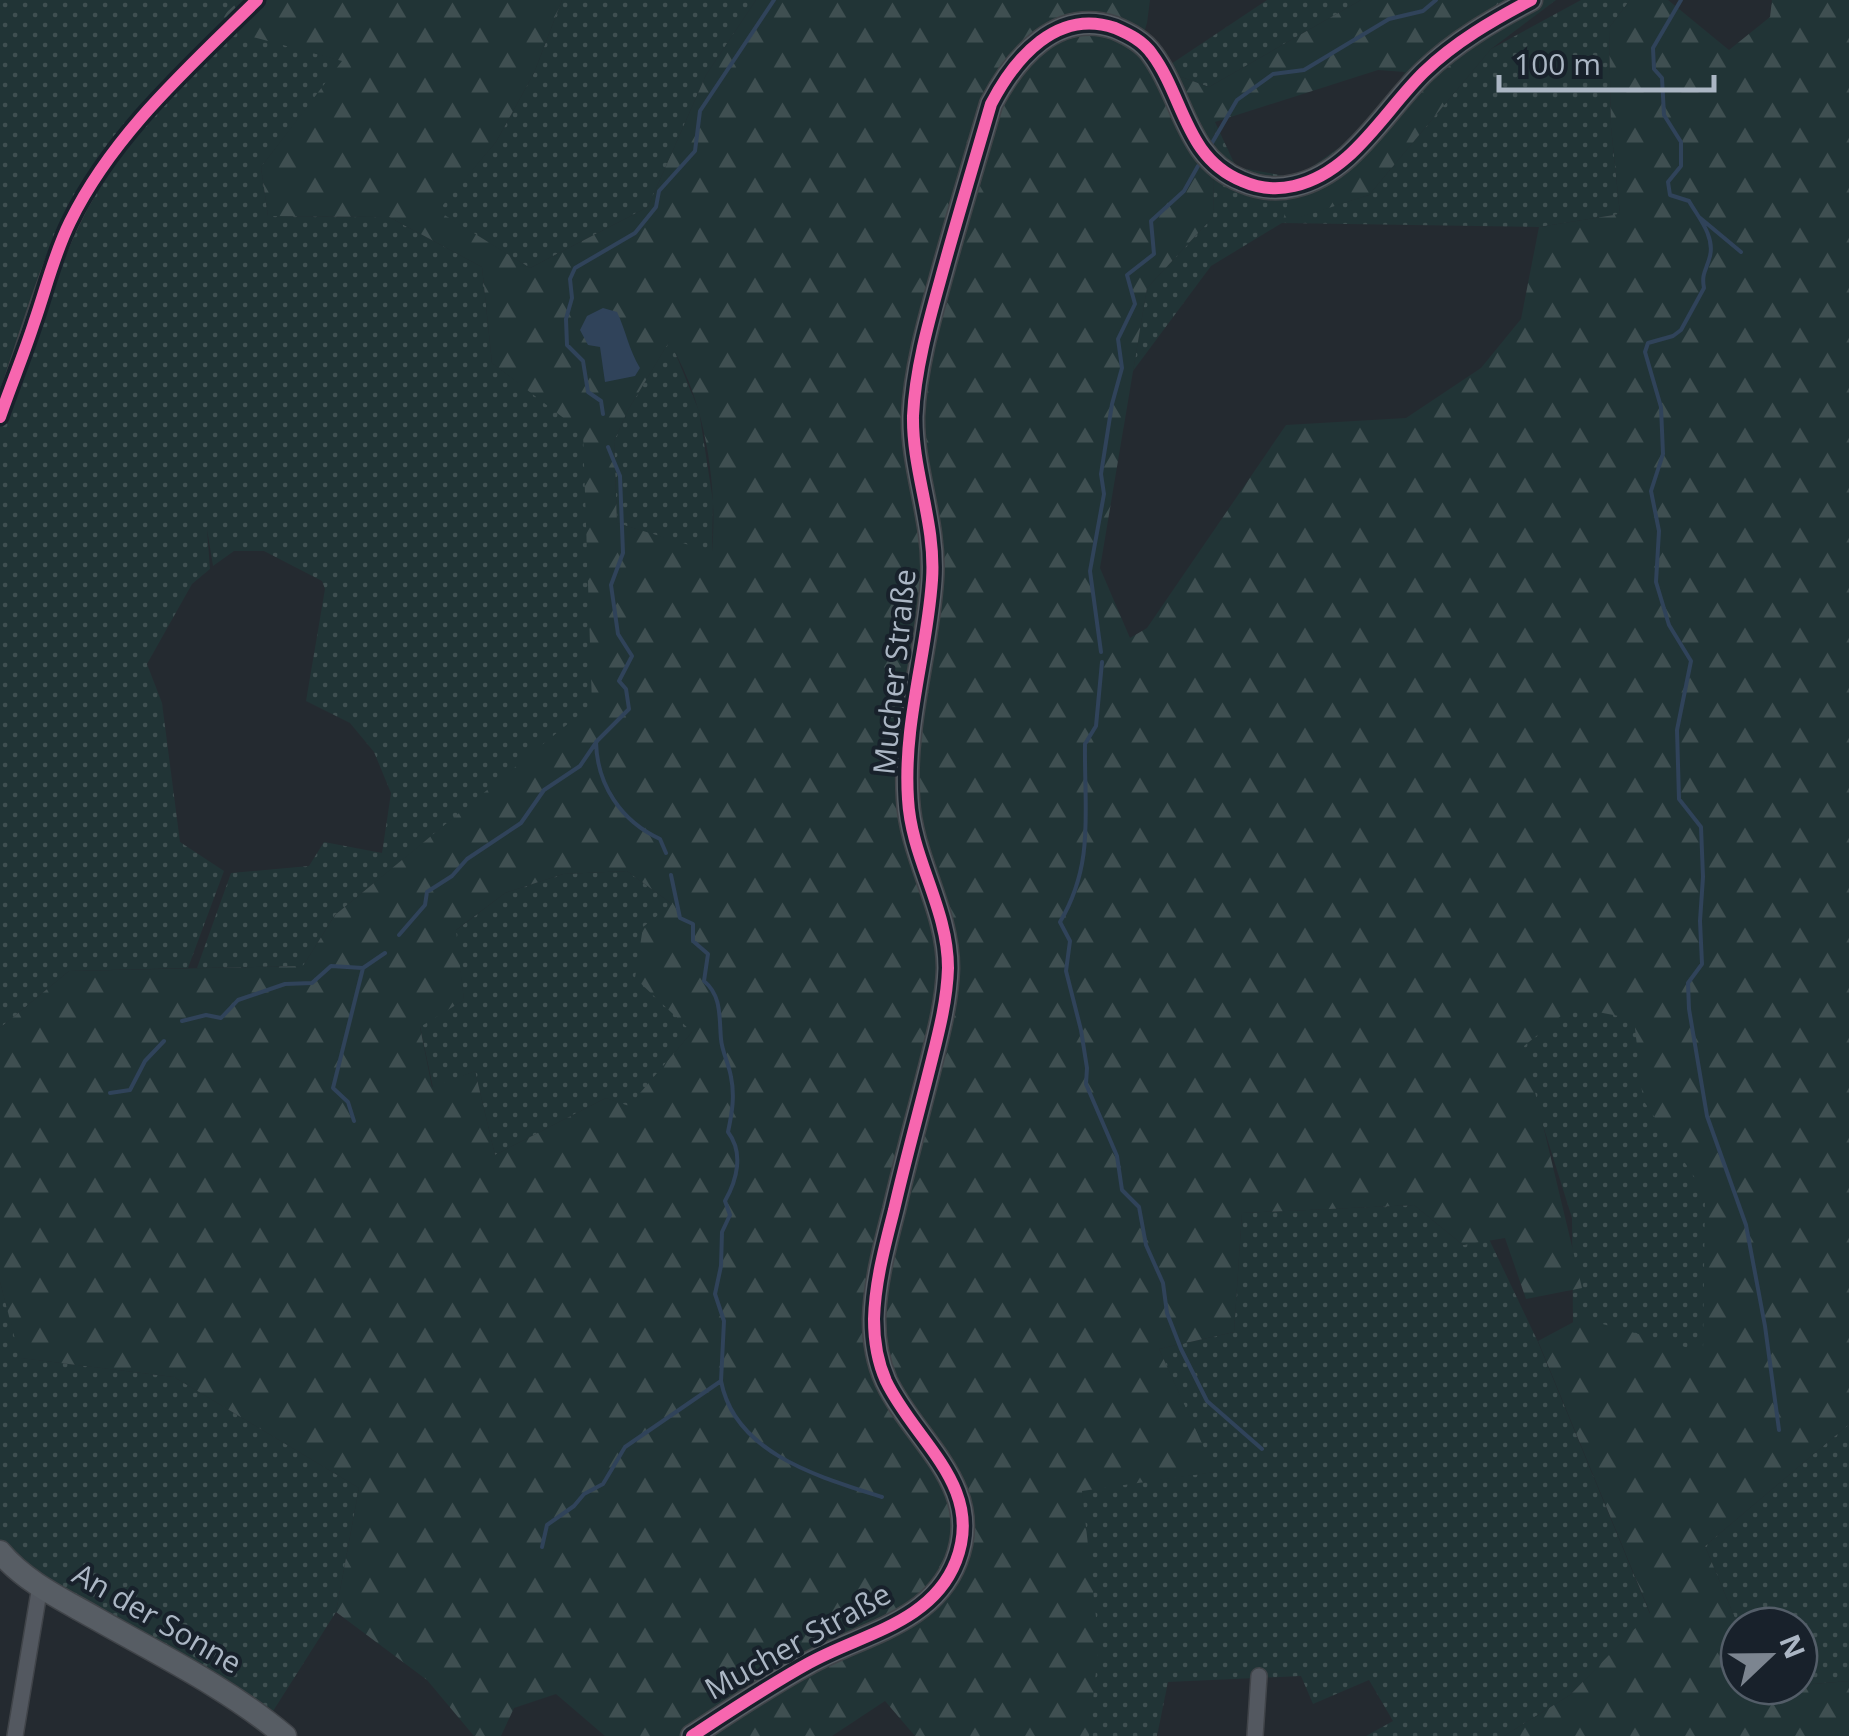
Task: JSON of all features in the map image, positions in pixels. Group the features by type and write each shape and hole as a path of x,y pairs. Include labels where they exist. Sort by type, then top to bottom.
{"main road":[{"name":"Mucher Straße","path":"692,1736 812,1661 919,1609 940,1588 955,1564 960,1545 962,1513 952,1477 884,1378 874,1318 888,1232 940,1025 948,967 942,914 917,847 908,806 908,728 932,584 933,556 914,416 920,359 934,301 991,104 1006,74 1045,36 1086,24 1107,26 1129,34 1154,56 1191,135 1208,158 1246,183 1277,188 1294,186 1340,164 1405,92 1447,53 1531,0"},
{"name":"An der Sonne","path":"0,1552 40,1586 209,1682 285,1736"}],"street":[{"path":"0,417 58,251 88,192"},
{"path":"15,1736 40,1586"},
{"path":"1255,1736 1259,1676"}],"green space":[{"path":"0,0 240,0 213,25 343,61 261,167 268,216 389,217 482,267 492,363 584,432 593,704 335,915 303,966 197,968 231,873 309,866 324,842 382,853 391,793 374,752 350,723 306,701 325,589 322,581 264,551 234,551 213,566 207,529 210,569 192,584 147,664 162,703 180,842 224,871 188,968 69,971 0,1028"},
{"path":"240,0 562,0 534,73 496,142 438,211 530,268 648,207 706,75 756,0 1150,0 1141,42 1162,70 1209,87 1361,0 1556,0 1491,49 1369,195 1282,223 1296,178 1375,122 1405,72 1378,70 1215,122 1213,217 1147,288 1100,568 1130,638 1147,628 1286,425 1406,418 1481,368 1521,319 1539,227 1620,214 1611,127 1609,28 1630,0 1668,0 1729,50 1770,17 1772,0 1849,0 1849,1424 1705,1546 1730,1606 1719,1606 1719,1706 1819,1706 1819,1684 1849,1681 1849,1736 1504,1736 1570,1695 1650,1613 1538,1341 1581,1318 1703,1352 1705,1193 1643,1100 1634,1019 1572,1007 1524,1046 1582,1288 1526,1299 1505,1238 1463,1245 1414,1205 1242,1213 1234,1332 1159,1349 1215,1472 1082,1491 1099,1644 1089,1736 915,1736 885,1701 832,1736 605,1736 556,1694 514,1708 501,1736 474,1736 427,1680 336,1612 359,1488 174,1377 20,1358 0,1282 0,1028 69,971 303,966 335,915 592,704 583,433 492,363 482,267 389,217 268,216 261,167 342,61 212,26","holes":["669,342 700,416 711,471 712,552 617,523 614,441","627,871 672,904 643,927 635,978 692,1032 629,1106 606,1098 495,1155 475,1071 432,1087 420,1027 464,1000 456,930 505,893 563,874"]},
{"path":"562,0 756,0 706,75 648,207 530,268 437,211 496,142 534,73"},
{"path":"1267,0 1361,0 1209,87 1162,70"},
{"path":"1581,0 1630,0 1609,28 1611,127 1620,214 1539,227 1282,223 1211,266 1133,371 1147,288 1213,217 1215,122 1236,167 1296,178 1283,222 1369,195 1491,49"},
{"path":"670,340 699,411 713,501 712,553 617,523 614,441"},
{"path":"627,871 672,904 692,1032 629,1107 606,1098 495,1155 475,1071 433,1088 420,1026 464,1000 455,931 505,893 563,874"},
{"path":"1631,978 1718,1159 1710,1358 1573,1325 1572,1218 1510,1020"},
{"path":"1414,1205 1463,1245 1489,1239 1538,1342 1650,1614 1570,1695 1504,1736 1366,1736 1393,1721 1369,1680 1313,1704 1301,1676 1168,1682 1157,1736 1089,1736 1082,1490 1214,1472 1159,1349 1234,1332 1242,1213"},
{"path":"0,1282 21,1358 174,1377 359,1488 336,1612 268,1719 0,1552"},
{"path":"1849,1424 1849,1681 1819,1683 1819,1606 1730,1606 1705,1546"}],"water":[{"path":"603,308 617,312 640,368 635,376 605,382 600,347 588,345 580,330 587,316"}],"waterway":[{"path":"603,414 601,401 588,392 583,361 567,345 570,279 575,268 635,233 656,207 659,191 695,151 700,111 774,0"},
{"path":"1212,143 1237,100 1273,74 1304,70 1389,19 1423,11 1436,0"},
{"path":"1681,0 1653,48 1654,69 1662,78 1664,115 1681,142 1681,166 1668,182 1670,195 1689,201 1705,227 1711,249 1704,288 1681,330 1648,343 1645,352 1661,407 1663,454 1651,491 1659,531 1656,582 1669,625 1691,661 1677,730 1679,799 1701,827 1702,964 1688,983 1689,1009 1707,1116 1746,1225 1779,1430"},
{"path":"1101,652 1090,571 1104,494 1101,474 1112,404 1122,368 1118,339 1135,304 1127,275 1154,254 1151,221 1184,191 1198,166"},
{"path":"1699,217 1741,252"},
{"path":"608,447 620,476 623,553 611,585 618,634 632,656 619,681 626,689 629,709 596,742 597,758 614,800 634,822 660,839 666,853"},
{"path":"1102,662 1096,726 1085,744 1083,857 1079,879 1060,922 1070,941 1066,971 1081,1030 1086,1084 1117,1156 1122,1190 1139,1207 1146,1245 1163,1283 1167,1313 1181,1349 1207,1401 1262,1449"},
{"path":"399,935 425,905 427,892 521,823 544,790 580,766 595,744"},
{"path":"542,1547 547,1525 584,1494 603,1484 625,1447 721,1381 724,1321 715,1294 722,1232 730,1215 725,1201 737,1166 736,1149 728,1132 732,1084 717,1000 704,981 708,954 693,941 693,924 680,918 671,875"},
{"path":"354,1121 348,1102 333,1088 363,968 385,953"},
{"path":"182,1021 206,1015 221,1018 238,1000 285,984 312,983 331,966 363,968"},
{"path":"110,1093 130,1090 145,1061 164,1041"},
{"path":"721,1381 729,1406 762,1445 808,1471 882,1497"}],"cycle path":[{"path":"0,417 59,246 88,190 154,103 257,0"},
{"path":"692,1736 809,1663 913,1613 945,1582 963,1534 954,1487 886,1381 877,1351 874,1319 881,1264 939,1031 948,968 942,925 916,842 908,799 909,743 932,580 931,538 914,437 914,399 931,314 991,104 1012,70 1040,41 1075,25 1115,28 1152,54 1208,158 1242,181 1261,187 1294,186 1315,179 1350,154 1448,51 1531,0"}]}
